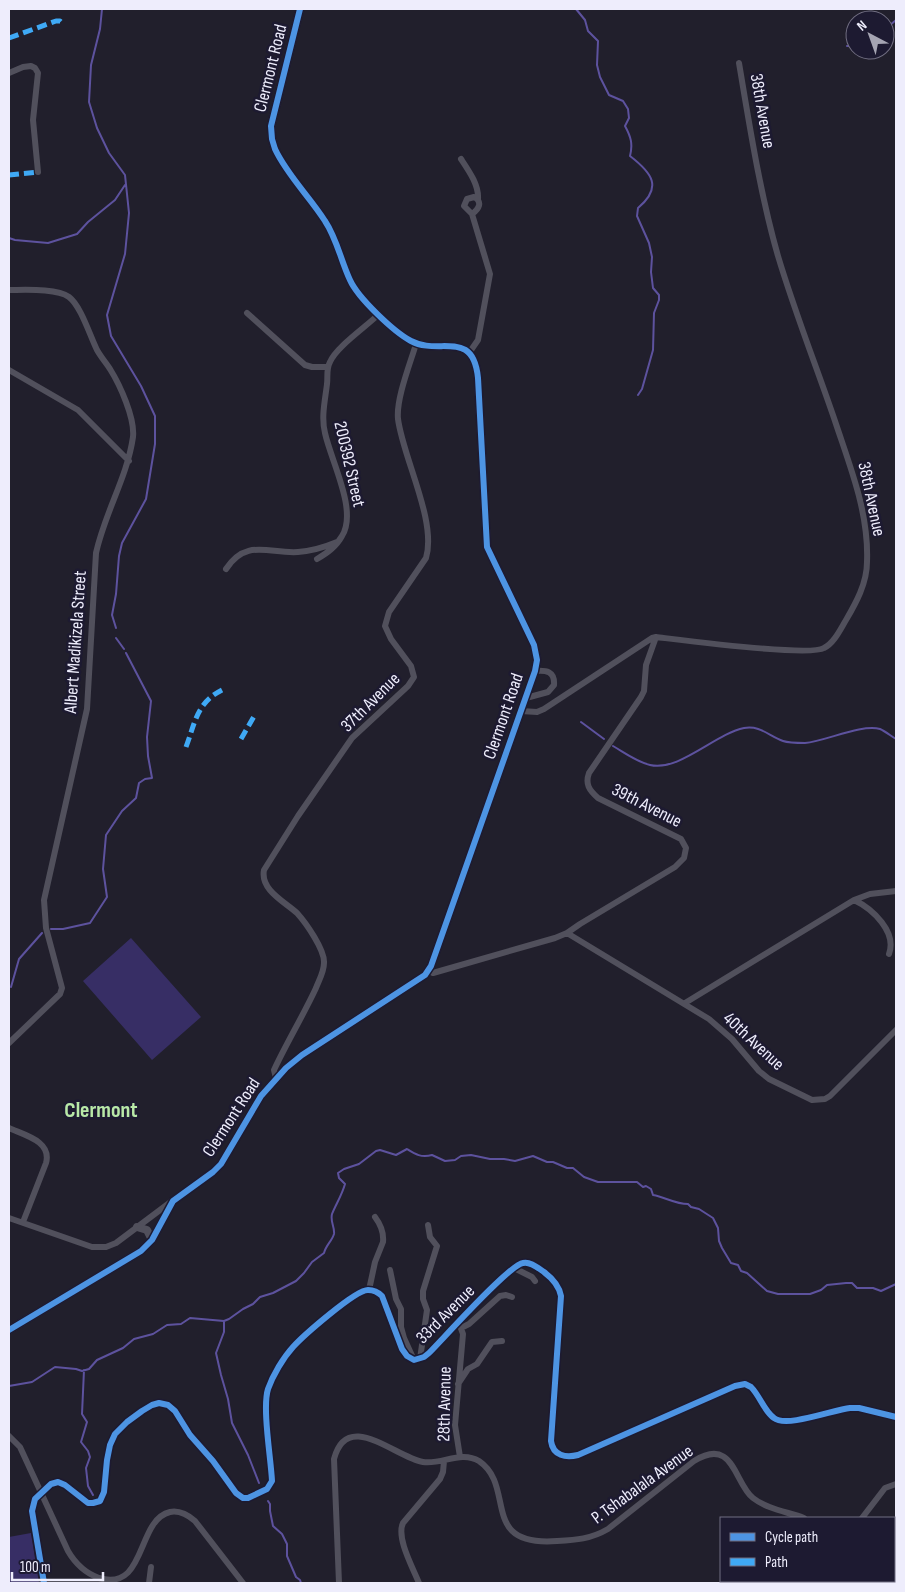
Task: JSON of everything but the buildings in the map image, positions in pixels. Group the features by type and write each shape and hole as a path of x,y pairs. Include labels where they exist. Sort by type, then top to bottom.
{"street":[{"name":"Clermont Road","path":"300,9 271,126 273,144 277,155 328,226 354,287 401,335 416,344"},
{"name":"38th Avenue","path":"656,637 780,650 820,650 831,643 853,608 864,583 868,563 865,521 855,479 801,329 766,214 740,63"},
{"path":"9,73 24,67 33,67 38,73 33,120 38,172"},
{"path":"462,158 478,193 479,207 472,214"},
{"path":"416,344 456,346 469,353 478,340 490,274 472,214 465,208 465,202 472,197 478,199"},
{"name":"Albert Madikizela Street","path":"9,290 56,292 68,297 74,304 98,352 111,371 127,405 133,426 129,461 96,552 87,709 45,892 46,928 62,988 60,994 9,1043"},
{"path":"247,313 305,365 328,367"},
{"name":"200392 Street","path":"317,559 333,548 338,542 346,529 348,516 344,495 324,431 323,419 328,367 330,360 337,351 379,314"},
{"name":"37th Avenue","path":"276,1078 274,1070 308,1004 324,968 324,960 316,941 303,921 270,890 264,881 264,870 298,816 352,738 408,686 414,677 411,666 391,639 385,626 389,612 426,558 428,550 428,530 400,431 398,411 416,344"},
{"name":"Clermont Road","path":"9,1218 98,1248 112,1245 213,1172 221,1164 255,1104 276,1078 302,1055 416,982 428,971 526,698 537,660 534,645 488,547 477,369 469,353"},
{"path":"9,370 78,410 129,461"},
{"path":"226,569 237,556 249,550 262,549 297,552 338,542"},
{"path":"521,711 537,712 544,709 645,642 656,637"},
{"name":"39th Avenue","path":"428,971 440,971 492,958 567,934 580,924 675,867 684,858 686,854 684,843 676,835 598,798 590,791 587,779 589,773 642,697 646,665 656,637"},
{"path":"526,698 548,692 554,685 554,678 551,673 547,671 534,671"},
{"path":"685,1003 854,900 870,894 896,891"},
{"path":"854,900 870,909 882,924 892,945 889,954"},
{"name":"40th Avenue","path":"567,934 685,1003 722,1030 765,1076 812,1100 825,1099 830,1096 896,1030"},
{"path":"9,1128 42,1143 47,1154 46,1162 23,1222"},
{"name":"Clermont Road","path":"9,1330 136,1256 152,1240 173,1201"},
{"path":"44,1583 32,1511 33,1503 40,1492 51,1484 58,1482 65,1485 88,1503 100,1501 104,1492 110,1444 115,1434 152,1405 159,1403 168,1405 175,1411 190,1435 213,1460 239,1496 248,1498 267,1489 272,1480 266,1404 270,1384 290,1350 310,1330 356,1295 369,1290 370,1280 384,1236 381,1224 376,1217"},
{"path":"417,1360 427,1310 423,1299 423,1291 437,1246 430,1237 428,1225"},
{"path":"137,1227 147,1230 152,1240"},
{"path":"514,1268 523,1263 534,1265 557,1284 560,1292 551,1441 555,1452 565,1457 578,1455 740,1385 751,1387 772,1417 778,1421 789,1421 850,1408 859,1408 896,1417"},
{"path":"514,1268 532,1277 535,1281"},
{"name":"33rd Avenue","path":"369,1290 375,1291 382,1296 402,1349 406,1356 417,1360 429,1353 460,1326 514,1268"},
{"path":"390,1270 396,1300 402,1309 401,1327 404,1338 417,1360"},
{"path":"460,1326 469,1324 500,1296 512,1297"},
{"name":"28th Avenue","path":"460,1326 463,1334 457,1385 455,1425 460,1457"},
{"path":"457,1385 468,1369 477,1364 492,1342 502,1341"},
{"path":"9,1436 20,1447 71,1557 97,1580 120,1578 130,1571 137,1561 150,1528 156,1519 162,1515 175,1512 190,1516 195,1521 243,1583"},
{"path":"339,1583 333,1468 339,1444 353,1436 359,1436 370,1439 414,1460 424,1462 444,1461 460,1457"},
{"name":"P. Tshabalala Avenue","path":"460,1457 472,1458 487,1469 494,1483 506,1522 514,1532 529,1541 546,1542 594,1537 608,1529 694,1461 708,1455 720,1456 731,1462 743,1488 756,1501 801,1517"},
{"name":"28th Avenue","path":"419,1583 403,1542 401,1530 403,1522 440,1479 444,1461"},
{"path":"863,1517 885,1488 896,1484"},
{"path":"149,1583 151,1567"}],"shaded area":[{"path":"131,938 201,1017 152,1060 83,981"},
{"path":"31,1533 39,1583 9,1583 9,1537"}],"waterway":[{"path":"102,9 100,29 91,65 89,102 97,128 109,153 125,175 129,213 125,254 107,315 111,336 141,386 155,416 155,444 146,499 122,543 119,556 112,615 116,628"},
{"path":"576,9 585,20 588,31 598,41 597,65 600,77 609,95 623,101 628,109 629,118 625,126 631,141 630,156 644,168 652,180 650,193 638,208 637,216 649,243 652,257 653,288 659,295 659,300 654,313 653,350 642,389 638,395"},
{"path":"9,238 48,243 77,234 88,222 115,200 125,185"},
{"path":"116,638 124,649"},
{"path":"51,929 63,929 90,923 107,897 103,869 106,835 122,811 136,798 139,783 145,779 152,778 147,737 151,701 126,653"},
{"path":"581,722 604,739"},
{"path":"613,746 640,762 661,766 685,758 721,737 750,727 760,729 783,741 794,743 813,742 872,728 880,729 896,739"},
{"path":"11,987 19,959 42,933"},
{"path":"9,1386 32,1382 55,1367 82,1371 89,1369 97,1360 123,1348 134,1339 153,1334 167,1325 181,1324 190,1318 224,1321 253,1304 260,1297 273,1293 296,1281 312,1262 324,1253 334,1234 332,1214 345,1184 339,1178 338,1173 359,1164 380,1150 396,1155 407,1149 418,1155 432,1155 445,1161 471,1155 515,1161 533,1156 547,1162 573,1168 584,1177 598,1182 637,1182 643,1187 646,1186 651,1189 653,1195 688,1204 713,1218 718,1228 719,1241 731,1263 738,1265 741,1271 747,1273 767,1291 778,1294 810,1294 821,1290 827,1285 846,1283 852,1283 857,1288 873,1288 881,1291 896,1284"},
{"path":"224,1322 224,1332 216,1353 232,1423 259,1483"},
{"path":"84,1370 82,1414 87,1422 81,1442 90,1457 86,1468 88,1486 93,1495"},
{"path":"268,1501 273,1526 282,1534 287,1544 287,1556 296,1577 301,1583"}],"marked path":[{"path":"9,38 56,21 60,21 64,25"},
{"path":"9,175 38,172"},
{"path":"186,747 195,720 203,705 216,693 226,688"},
{"path":"241,739 256,713"}],"cycle path":[{"path":"9,1330 141,1251 152,1240 173,1201 221,1164 261,1096 286,1068 302,1055 425,975 431,966 535,671 537,660 534,645 487,547 478,378 475,363 469,353 462,348 422,345 411,341 395,330 368,305 350,280 329,228 286,168 275,149 271,126 300,9"},
{"path":"44,1583 32,1511 35,1499 51,1484 58,1482 65,1485 88,1503 100,1501 104,1492 110,1445 115,1434 127,1422 152,1405 159,1403 168,1405 175,1411 190,1435 213,1461 236,1493 243,1498 248,1498 267,1489 272,1481 266,1421 266,1398 273,1378 289,1351 307,1333 352,1297 368,1290 376,1291 382,1296 402,1349 407,1356 414,1360 424,1357 429,1353 491,1288 516,1267 523,1263 528,1263 547,1274 557,1285 561,1296 551,1441 554,1450 565,1456 578,1455 735,1386 745,1384 751,1387 771,1415 780,1421 799,1420 850,1408 859,1408 896,1417"}],"district":[{"name":"Clermont","path":"101,1109"}]}
